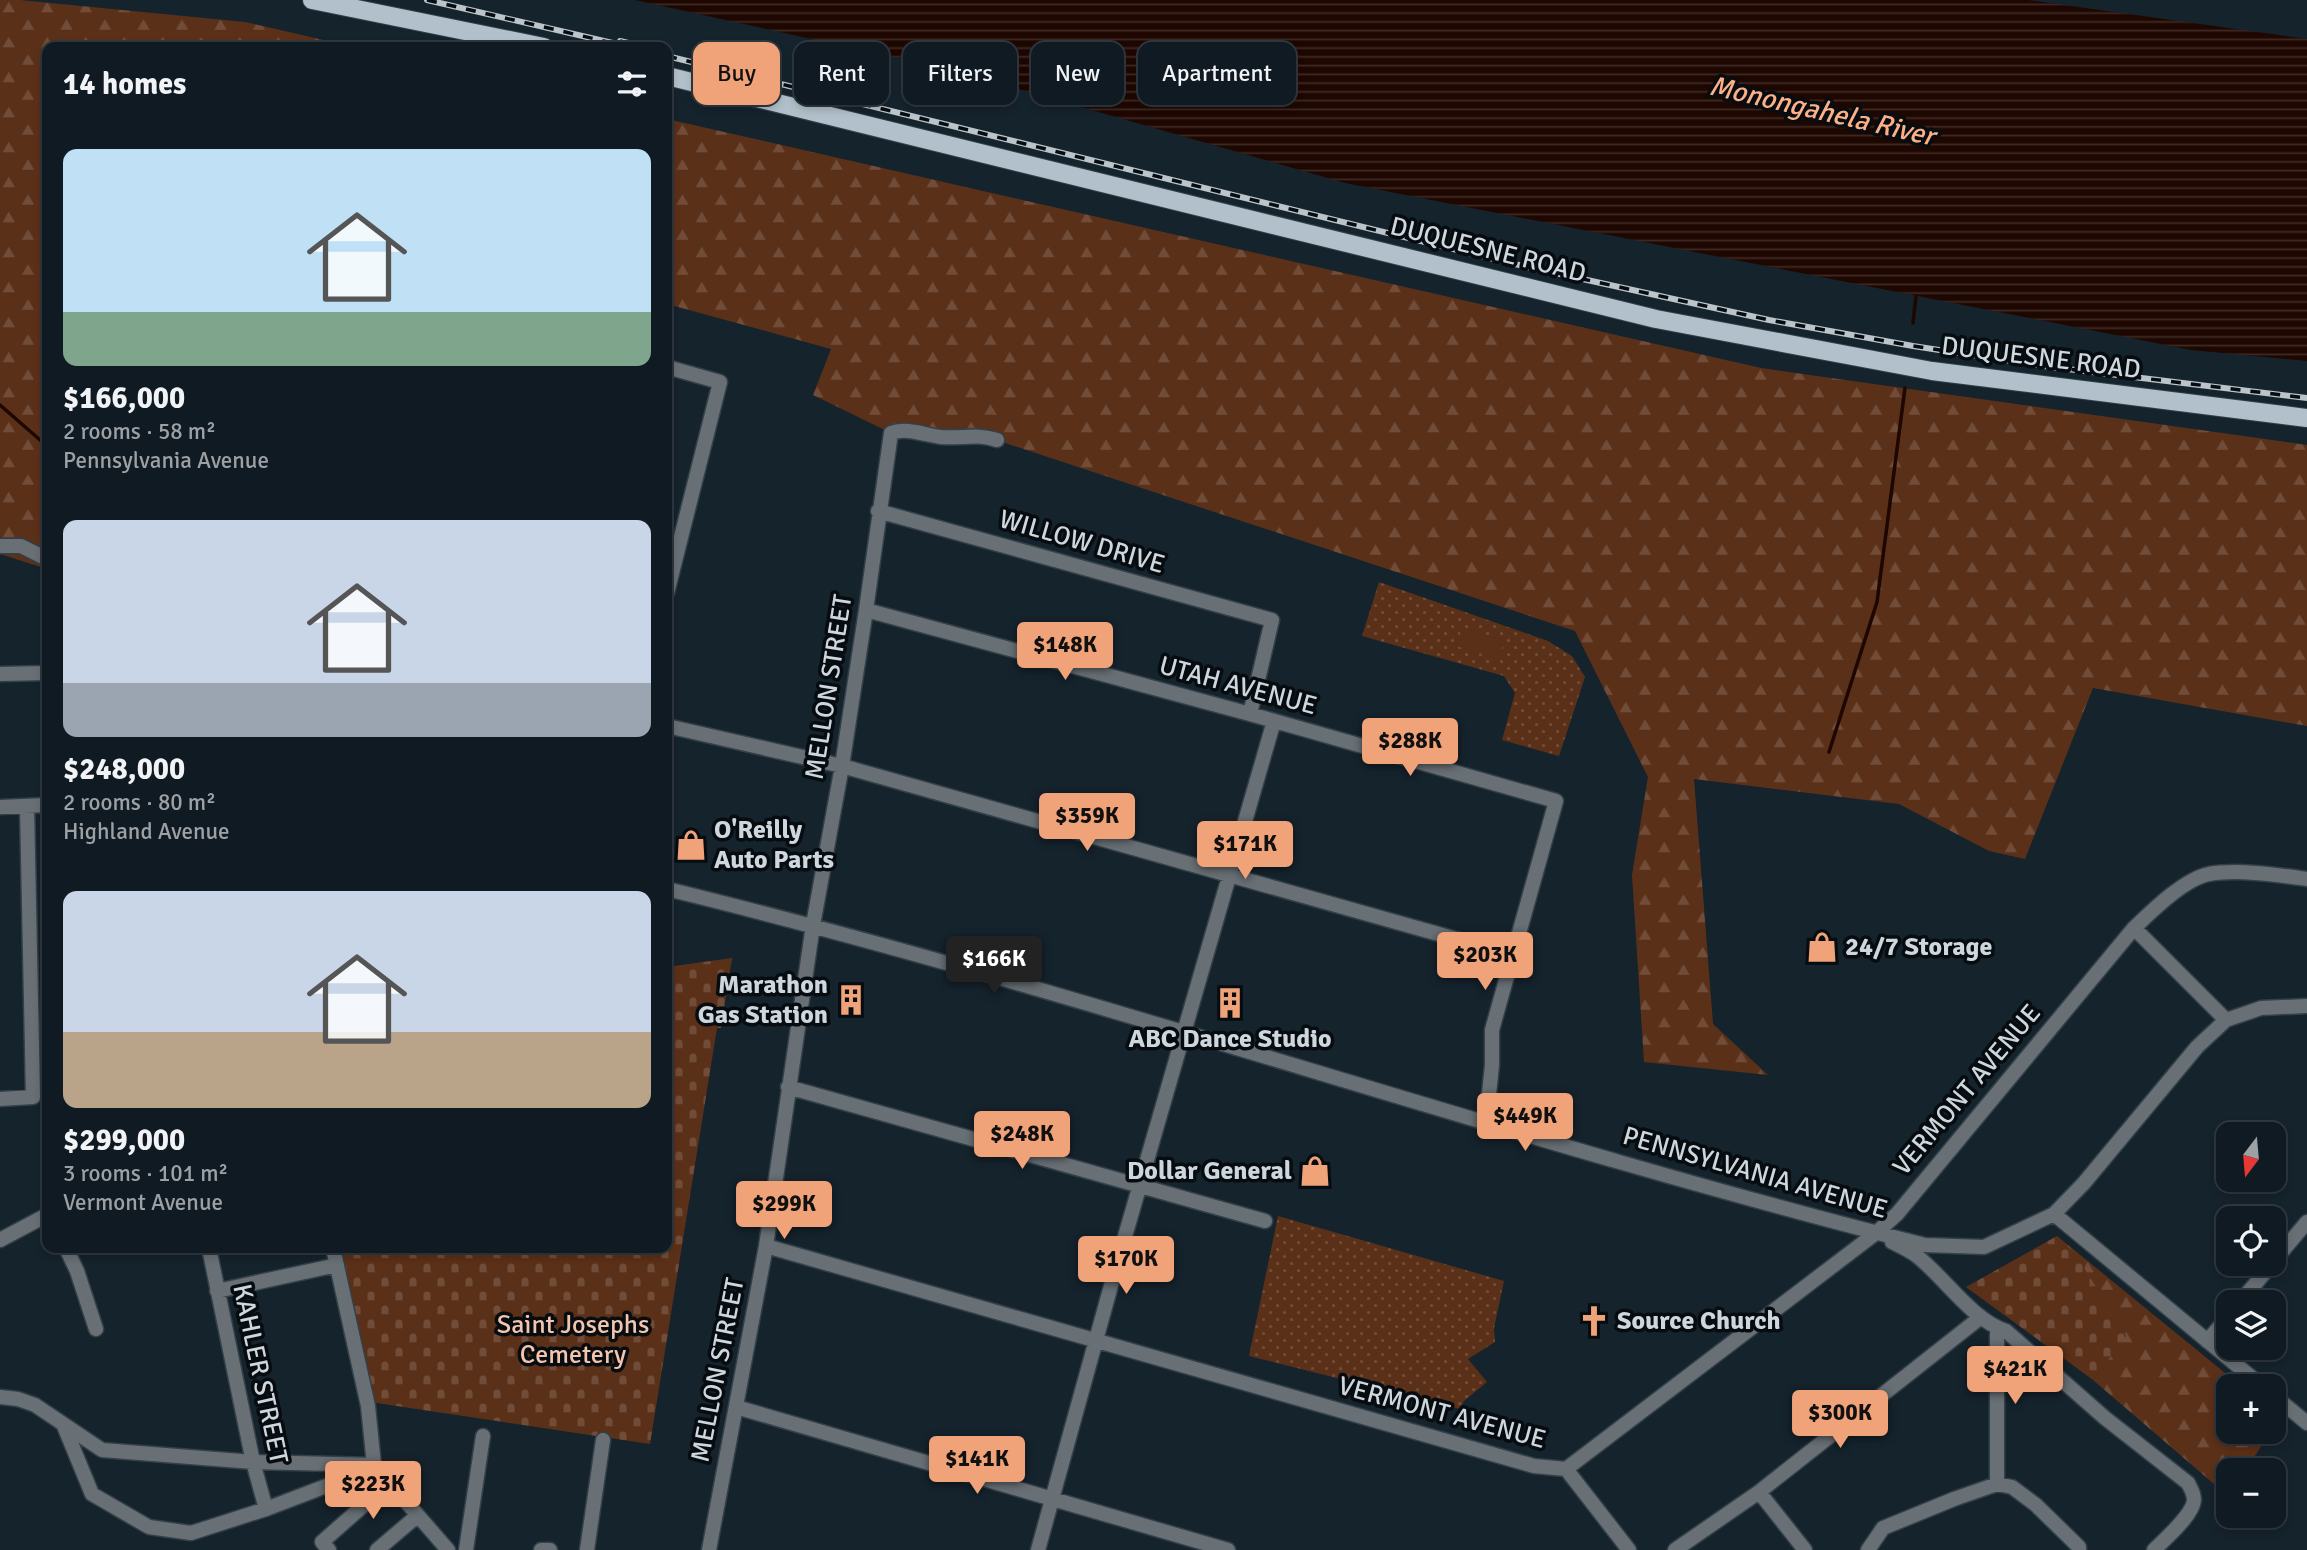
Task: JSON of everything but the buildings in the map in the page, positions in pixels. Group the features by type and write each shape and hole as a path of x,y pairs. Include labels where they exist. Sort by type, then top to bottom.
{"main road":[{"path":"312,0 519,42"},
{"name":"DUQUESNE ROAD","path":"672,77 1657,319 1932,371 2307,418"}],"street":[{"path":"672,369 720,382 672,573"},
{"name":"MELLON STREET","path":"709,1550 766,1247 788,1087 813,925 842,766 891,433 898,430 943,437 966,435 997,440"},
{"name":"WILLOW DRIVE","path":"878,511 1272,620 1250,714"},
{"path":"0,546 21,546 42,556"},
{"name":"UTAH AVENUE","path":"866,610 1250,714 1556,801 1513,956"},
{"path":"0,674 42,673"},
{"path":"1038,1550 1274,721"},
{"path":"672,727 842,766 1513,956 1492,1036 1486,1124"},
{"path":"0,807 42,805"},
{"path":"0,1099 33,1097 27,806"},
{"name":"VERMONT AVENUE","path":"766,1247 1534,1466 1566,1469 1875,1233 1899,1211 2134,928 2169,895 2207,874 2264,873 2307,879"},
{"name":"PENNSYLVANIA AVENUE","path":"672,890 813,925 1486,1124 1925,1245 1984,1247 2054,1214 2084,1183 2197,1047 2226,1020 2261,1008 2307,1006"},
{"path":"2134,928 2226,1020"},
{"path":"788,1087 1265,1221"},
{"path":"2054,1214 2247,1374"},
{"path":"0,1240 42,1218"},
{"path":"2286,1247 2307,1222"},
{"path":"1875,1233 1916,1255 1981,1317 2006,1331 2105,1418 2188,1483 2194,1495 2193,1504 2176,1529 2154,1550"},
{"path":"68,1253 96,1329"},
{"name":"KAHLER STREET","path":"210,1253 253,1462 266,1509"},
{"path":"334,1253 368,1406 374,1465 448,1550"},
{"path":"217,1291 337,1265"},
{"path":"2250,1290 2262,1276"},
{"path":"1675,1550 1759,1492 1981,1317"},
{"path":"1997,1328 1997,1484"},
{"path":"2207,1341 2216,1331"},
{"path":"0,1397 35,1405 102,1450 253,1462 374,1465"},
{"path":"2286,1406 2307,1423"},
{"path":"736,1407 1228,1550"},
{"path":"64,1426 92,1494 149,1527 191,1533 266,1509 374,1465"},
{"path":"466,1550 483,1436"},
{"path":"587,1550 604,1440"},
{"path":"1566,1469 1629,1550"},
{"path":"329,1550 322,1542 389,1483"},
{"path":"1868,1550 1883,1528 1997,1484 2012,1487 2036,1505 2079,1550"},
{"path":"1759,1492 1805,1550"},
{"path":"377,1550 417,1516"},
{"path":"541,1550 550,1550"}],"green space":[{"path":"0,0 245,22 332,42 42,42 42,567 0,554"},
{"path":"672,120 1761,368 2307,445 2307,726 2093,688 2025,859 1989,851 1899,804 1694,779 1713,1024 1768,1075 1644,1062 1632,875 1648,777 1575,631 987,437 891,433 813,395 831,349 672,305"},
{"path":"1379,582 1548,641 1572,656 1585,677 1559,756 1502,740 1515,693 1504,676 1362,636"},
{"path":"1462,628 1504,641 1499,659 1456,646"},
{"name":"Saint Josephs Cemetery","path":"732,958 721,1028 717,1028 650,1444 370,1402 342,1253 672,1253 672,966"},
{"path":"1278,1216 1504,1281 1494,1328 1495,1342 1468,1359 1487,1382 1464,1401 1460,1409 1249,1356"},
{"path":"2057,1236 2226,1374 2216,1374 2216,1444 2262,1444 2254,1458 2216,1458 2216,1486 2093,1380 2125,1336"},
{"path":"2057,1236 2075,1253 2126,1336 2093,1380 1966,1287"}],"water":[{"name":"Monongahela River","path":"635,0 2028,0 2307,39 2307,361 2191,350 1345,183 1074,105 1124,105 1124,42 1031,42 1031,93 1017,89 1017,42 903,42 903,59 889,56 889,42 825,42"}],"waterway":[{"path":"1913,323 1916,296"},
{"path":"1829,752 1877,602 1905,388"},
{"path":"0,405 42,442"}],"railway":[{"path":"427,0 608,42"},
{"path":"620,41 624,42"},
{"path":"672,57 1510,263 1769,320 2051,367 2307,398"}],"place":[{"name":"O'Reilly Auto Parts","path":"691,845"},
{"name":"24/7 Storage","path":"1822,947"},
{"name":"Marathon Gas Station","path":"851,1000"},
{"name":"ABC Dance Studio","path":"1230,1003"},
{"name":"Dollar General","path":"1315,1171"},
{"name":"Source Church","path":"1594,1321"}]}
